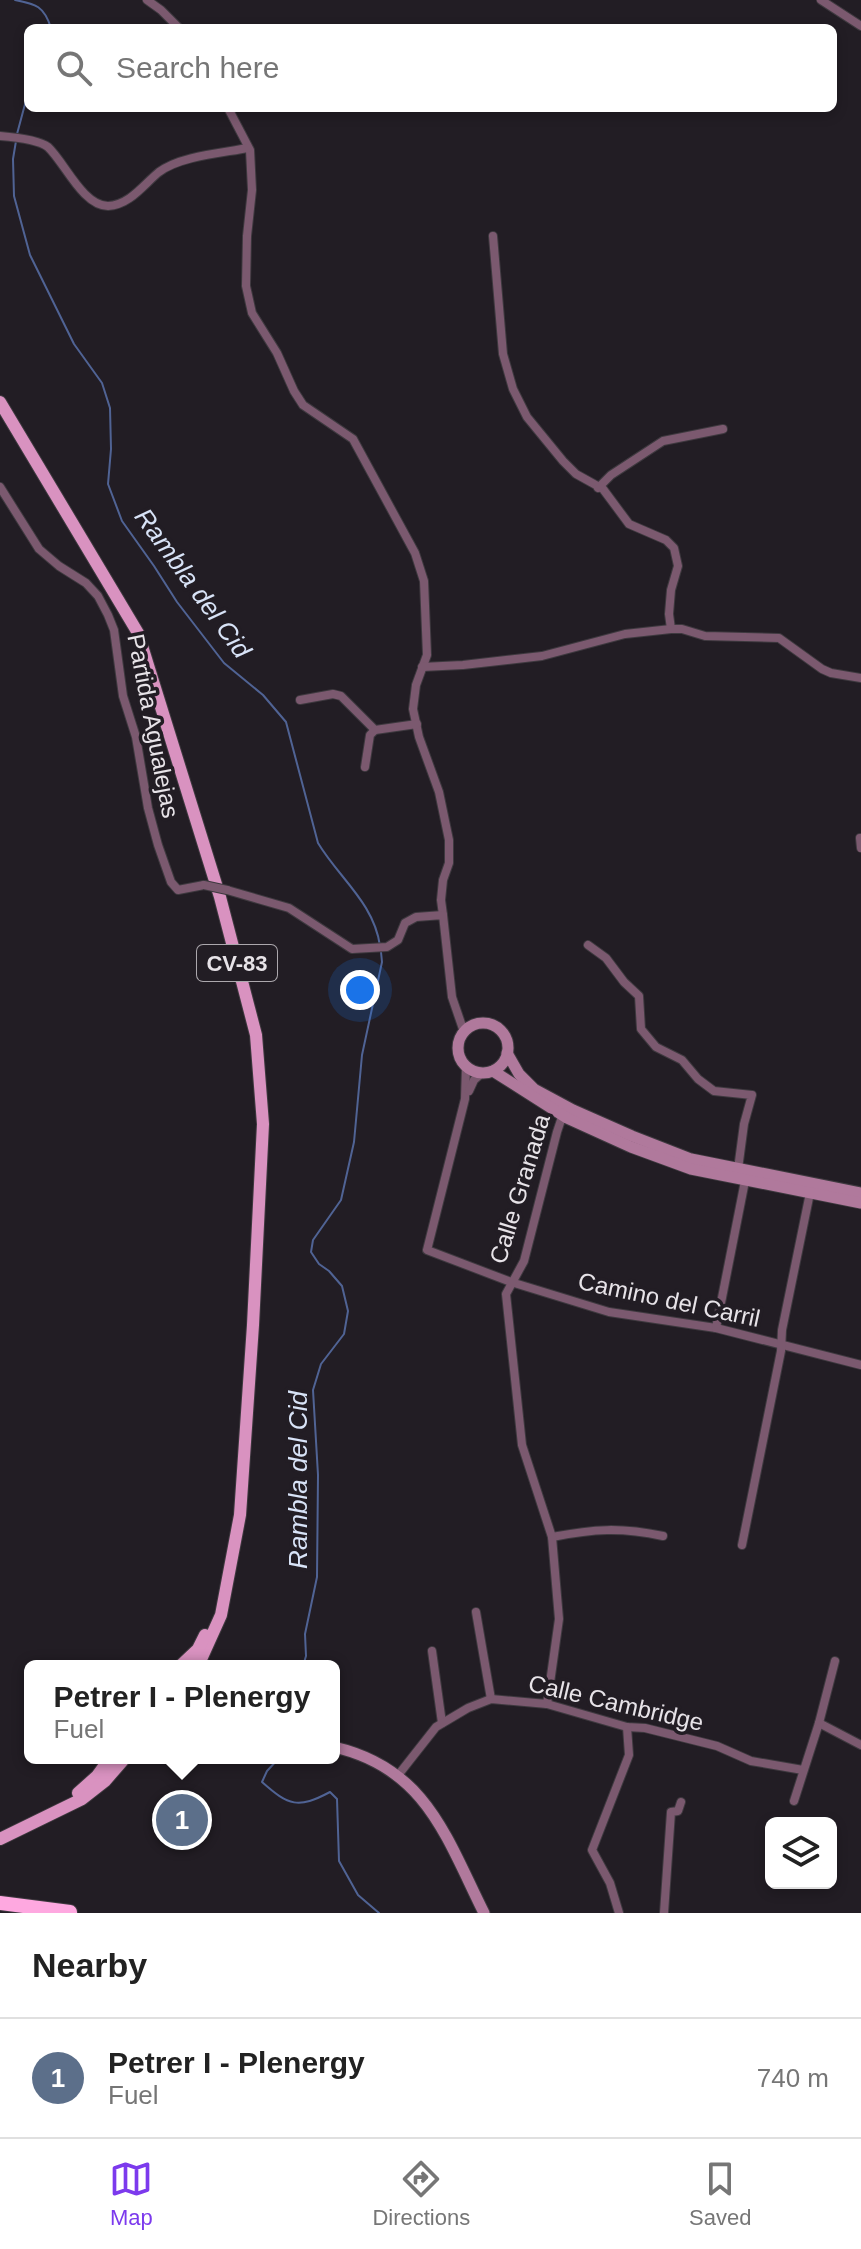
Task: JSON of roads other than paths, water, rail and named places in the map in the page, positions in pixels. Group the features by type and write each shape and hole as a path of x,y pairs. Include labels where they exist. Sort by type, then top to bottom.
{"highway":[{"path":"0,1903 73,1913"},
{"path":"49,1913 73,1913"}],"main road":[{"name":"CV-83","path":"0,402 138,633 220,897 256,1035 263,1124 240,1515 221,1615 201,1660"},
{"name":"CV-83","path":"186,1660 198,1649 209,1628 230,1573"},
{"path":"39,1819 77,1794 106,1764"},
{"path":"0,1839 82,1799 105,1781 120,1764"}],"street":[{"path":"148,0 175,24"},
{"path":"821,0 861,26"},
{"path":"230,112 248,148 252,190 246,286 252,313 277,353 303,405 353,439 415,553 424,581 427,655 416,685 413,709 439,792 449,840 449,863 441,900 452,997 455,1009 469,1029"},
{"path":"0,136 46,145 91,201 105,206 115,205 139,192 160,171 174,163 248,148"},
{"path":"493,236 503,354 513,389 527,417 576,474 603,489 629,524 666,540 674,548 678,566 671,590 671,629"},
{"path":"598,488 611,475 663,441 723,429"},
{"name":"Partida Agualejas","path":"0,487 39,549 86,583 104,607 114,630 123,696 136,737 148,808 171,882 178,890 204,885 289,908 352,949 387,947 398,940 405,923 416,917 443,915"},
{"path":"422,667 542,656 625,634 682,629 705,636 779,638 822,669 861,678"},
{"path":"300,700 333,694 341,696 375,730"},
{"path":"365,767 370,735 375,730 417,724"},
{"path":"860,838 861,848"},
{"path":"588,945 606,958 639,996 641,1029 656,1047 682,1060 698,1079 714,1091 752,1095 744,1124 744,1173 716,1328"},
{"path":"465,1099 474,1080 487,1072 502,1064 507,1053 507,1042 502,1033 494,1026 483,1023 469,1029 458,1046 461,1061 466,1067 474,1072 487,1072 631,1147 691,1169 744,1173 861,1203"},
{"path":"507,1053 519,1074 564,1111"},
{"path":"465,1099 466,1067"},
{"name":"Camino del Carril","path":"465,1099 427,1250 511,1282 609,1312 716,1328 861,1365"},
{"name":"Calle Granada","path":"511,1282 524,1261 564,1111"},
{"path":"811,1188 861,1193"},
{"path":"742,1545 811,1188"},
{"path":"511,1282 506,1294 522,1445 552,1537 559,1619 547,1704"},
{"path":"552,1537 593,1529 638,1531 663,1536"},
{"path":"476,1612 491,1699"},
{"path":"432,1651 442,1723"},
{"path":"794,1801 835,1661"},
{"name":"Calle Cambridge","path":"399,1774 430,1733 442,1723 491,1699 547,1704 627,1727 645,1728 717,1746 751,1761 803,1770"},
{"path":"819,1723 861,1745"},
{"path":"619,1913 610,1883 592,1850 629,1755 627,1727"},
{"path":"340,1749 372,1759 399,1774 416,1790 434,1816 484,1913"},
{"path":"664,1913 671,1812 678,1811 681,1802"}],"waterway":[{"name":"Rambla del Cid","path":"15,0 38,7 49,24"},
{"name":"Rambla del Cid","path":"17,134 24,108"},
{"name":"Rambla del Cid","path":"16,141 14,196 30,255 74,344 102,383 110,408 108,484 122,521 177,602 224,663 263,695 286,722 318,843 371,917 380,946"},
{"name":"Rambla del Cid","path":"305,1660 305,1634 317,1577 318,1475 313,1390 321,1364 344,1334 348,1311 342,1286 311,1252 313,1240 341,1200 354,1142 362,1055 382,962 381,952"},
{"name":"Rambla del Cid","path":"273,1764 262,1782 287,1800 302,1803 330,1792 337,1799 339,1861 358,1895 379,1913"}],"place":[{"name":"Petrer I - Plenergy","path":"182,1820"}]}
